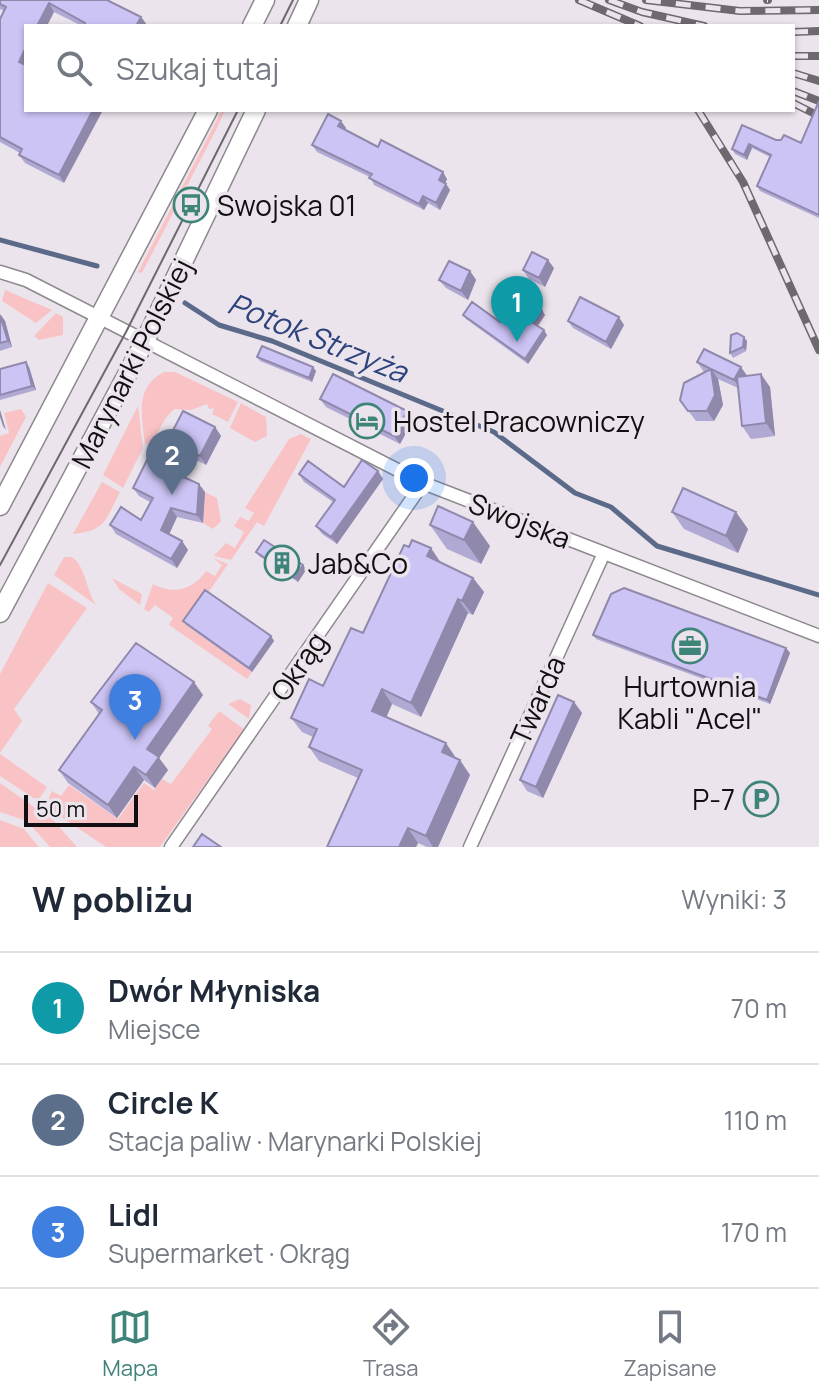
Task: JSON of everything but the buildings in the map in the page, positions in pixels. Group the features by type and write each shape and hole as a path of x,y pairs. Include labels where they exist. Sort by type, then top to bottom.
{"main road":[{"path":"253,24 265,0"},
{"path":"298,24 309,0"},
{"name":"Marynarki Polskiej","path":"0,506 207,112"},
{"name":"Marynarki Polskiej","path":"0,613 145,341 255,112"}],"street":[{"name":"Swojska","path":"0,272 26,280 423,483 819,636"},
{"name":"Okrąg","path":"171,847 423,483"},
{"name":"Twarda","path":"470,847 604,553"}],"shaded area":[{"path":"221,112 224,112 142,273 138,272"},
{"path":"5,290 52,310 36,323 2,301"},
{"path":"56,313 63,317 63,335 39,340 34,336"},
{"path":"164,372 175,372 238,402 228,422 212,414 214,408 209,409 207,404 191,410 175,409 145,445 144,394 154,378"},
{"path":"241,403 266,417 267,436 255,442 230,428"},
{"path":"138,406 143,448 123,488 103,475"},
{"path":"21,409 26,417 0,467 0,436 9,433 4,413"},
{"path":"301,434 311,439 264,526 257,522 231,560 214,556 226,543 235,548 244,532 234,526 240,517 249,521 254,513 245,508 289,439"},
{"path":"102,482 120,492 108,516 99,527 73,534"},
{"path":"205,492 217,498 221,521 213,529 203,523"},
{"path":"64,557 77,561 96,605 54,575"},
{"path":"213,558 228,564 186,625 252,672 247,679 169,625 173,618 155,605 149,612 144,609 153,584 175,590 195,583 206,571 215,576 222,565"},
{"path":"112,578 142,594 140,605 119,589"},
{"path":"48,583 87,608 14,709 22,721 0,753 0,674"},
{"path":"240,699 251,705 249,719 228,704"},
{"path":"219,711 244,729 160,847 106,847 45,806 52,791 61,796 69,785 118,819 144,783 154,790 162,779 171,784 212,729 208,726"},
{"path":"0,754 47,787 38,801 0,776"},
{"path":"0,783 54,821 77,847 50,847 27,821 0,812"},
{"path":"0,820 24,829 39,847 0,847"}],"waterway":[{"name":"Potok Strzyża","path":"0,240 97,266"},
{"name":"Potok Strzyża","path":"185,303 219,325 272,341 494,432 575,493 611,507 657,546 819,595"}],"tram line":[{"path":"281,24 293,0"},
{"path":"0,565 126,332 237,112"}],"railway":[{"path":"579,0 635,24"},
{"path":"609,0 642,12 695,24"},
{"path":"646,0 740,11 819,10"},
{"path":"795,32 819,31"},
{"path":"795,56 819,56"},
{"path":"795,74 819,81"},
{"path":"795,92 819,101"},
{"path":"795,104 817,115"},
{"path":"699,112 743,182 819,350"}],"place":[{"name":"Swojska 01","path":"191,205"},
{"name":"Dwór Młyniska","path":"517,342"},
{"name":"Hostel Pracowniczy","path":"367,421"},
{"name":"Circle K","path":"172,495"},
{"name":"Jab&Co","path":"282,563"},
{"name":"Hurtownia Kabli \"Acel\"","path":"690,646"},
{"name":"Lidl","path":"135,740"},
{"name":"P-7","path":"761,799"}]}
